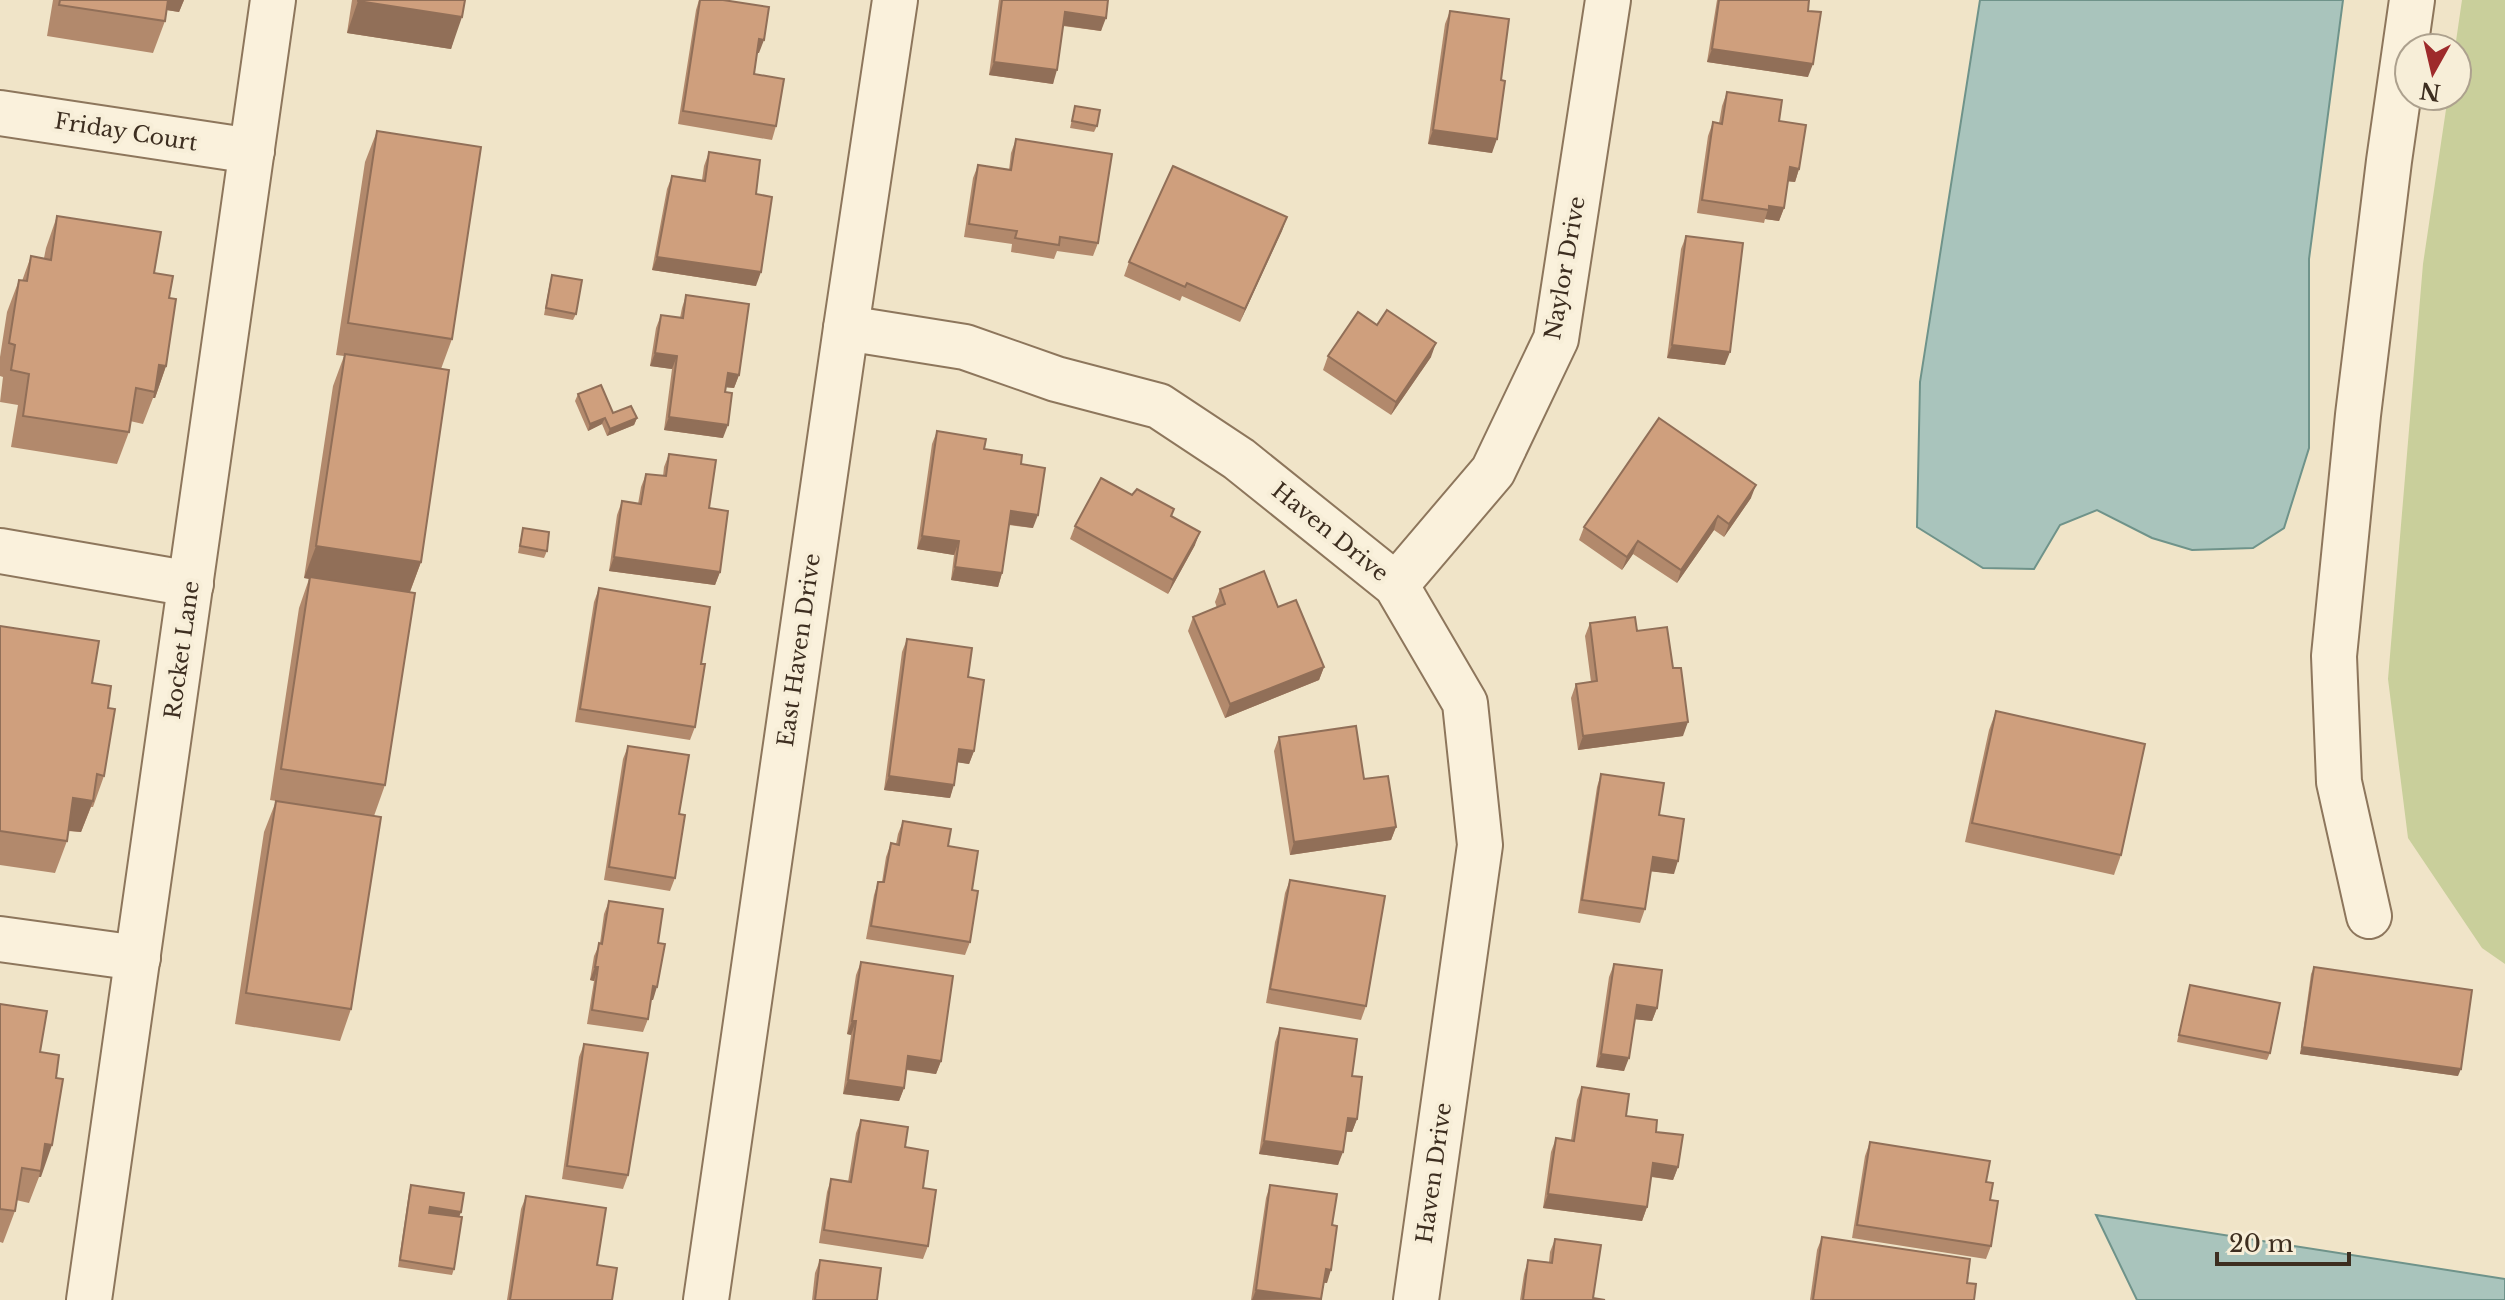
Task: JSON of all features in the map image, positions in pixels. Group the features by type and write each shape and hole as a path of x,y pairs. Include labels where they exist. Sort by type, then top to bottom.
{"street":[{"name":"Rocket Lane","path":"89,1300 273,0"},
{"name":"East Haven Drive","path":"706,1300 895,0"},
{"name":"Naylor Drive","path":"1396,585 1493,471 1556,339 1608,0"},
{"path":"2369,916 2339,782 2334,656 2358,415 2412,0"},
{"name":"Friday Court","path":"0,113 252,151"},
{"name":"Haven Drive","path":"846,328 965,347 1056,379 1159,406 1239,459 1396,585 1465,703 1480,845 1416,1300"},
{"path":"0,551 191,584"},
{"path":"0,939 138,958"}],"green space":[{"path":"2462,0 2505,0 2505,964 2482,948 2408,838 2388,679 2423,264 2446,112 2473,112 2473,32 2457,32"}],"water":[{"path":"1980,0 2343,0 2309,259 2309,448 2284,528 2253,548 2192,550 2152,538 2097,510 2060,525 2034,569 1983,568 1917,527 1920,382"},
{"path":"2096,1215 2505,1279 2505,1300 2137,1300"}],"building":[{"path":"60,0 168,0 165,21 59,5"},
{"path":"358,0 465,0 462,17"},
{"path":"700,0 769,7 764,40 759,39 754,74 784,79 776,126 683,111"},
{"path":"1002,0 1108,0 1106,18 1065,12 1057,70 994,62"},
{"path":"1719,0 1809,0 1808,11 1821,12 1813,64 1712,49"},
{"path":"1450,11 1509,19 1497,139 1433,130"},
{"path":"1727,92 1782,100 1779,121 1806,125 1799,169 1790,167 1784,208 1769,206 1769,210 1702,200 1713,122 1722,124"},
{"path":"1075,106 1100,110 1097,126 1072,121"},
{"path":"377,131 481,147 452,339 348,323"},
{"path":"1016,139 1112,154 1098,243 1060,237 1059,245 1015,238 1017,231 969,224 978,165 1011,170"},
{"path":"709,152 760,160 756,194 772,197 761,272 657,257 672,176 705,181"},
{"path":"1173,166 1287,217 1245,309 1129,262"},
{"path":"57,216 161,232 154,273 173,276 169,298 176,299 166,366 159,365 155,392 136,388 129,432 23,416 29,374 11,370 15,345 9,343 19,280 27,281 31,256 51,260"},
{"path":"1686,236 1743,243 1730,352 1672,345"},
{"path":"552,275 582,280 576,314 546,308"},
{"path":"686,295 749,304 739,375 728,373 725,392 732,393 728,425 669,417 677,356 655,353 661,315 683,318"},
{"path":"1387,310 1436,343 1396,402 1328,356 1358,312 1377,325"},
{"path":"345,354 449,370 421,562 316,546"},
{"path":"601,385 613,413 631,406 637,418 610,429 605,418 590,424 578,394"},
{"path":"1659,418 1756,485 1729,524 1718,516 1681,570 1638,541 1627,557 1584,527"},
{"path":"937,431 986,439 984,449 1022,455 1021,464 1045,468 1038,515 1011,511 1002,573 955,567 959,541 922,536"},
{"path":"669,454 716,460 709,508 728,511 720,572 614,557 622,501 641,504 646,474 666,476"},
{"path":"1101,478 1132,495 1137,489 1174,509 1171,516 1200,532 1173,580 1075,526"},
{"path":"523,528 549,532 547,551 520,546"},
{"path":"1264,571 1278,607 1296,600 1324,667 1230,704 1193,617 1225,604 1220,589"},
{"path":"310,577 415,593 385,785 281,769"},
{"path":"599,588 710,607 695,727 580,709"},
{"path":"1635,617 1637,631 1667,627 1673,668 1681,668 1688,722 1583,736 1576,684 1597,681 1590,623"},
{"path":"0,626 99,641 92,683 111,686 108,708 115,709 104,776 97,774 93,801 73,798 67,841 0,831"},
{"path":"907,639 972,648 968,677 984,680 974,751 959,749 954,785 889,776"},
{"path":"1996,711 2145,744 2121,855 1972,823"},
{"path":"1356,726 1364,779 1388,776 1396,827 1294,842 1279,737"},
{"path":"628,746 689,755 679,814 685,815 675,878 609,867"},
{"path":"1601,774 1664,783 1659,815 1684,819 1678,861 1653,857 1645,909 1582,900"},
{"path":"276,801 381,817 351,1009 246,993"},
{"path":"903,821 951,829 948,846 978,851 972,890 978,891 970,942 871,926 878,882 884,882 891,843 899,845"},
{"path":"1290,880 1385,896 1366,1006 1270,989"},
{"path":"609,901 663,909 658,943 665,944 657,987 653,986 648,1019 592,1010 598,967 595,967"},
{"path":"861,962 953,976 941,1061 908,1056 904,1088 848,1080 856,1021 852,1021"},
{"path":"1614,964 1662,970 1657,1008 1637,1005 1629,1058 1601,1054"},
{"path":"2314,967 2472,990 2461,1069 2302,1047"},
{"path":"2190,985 2280,1003 2270,1053 2179,1035"},
{"path":"0,1004 47,1011 40,1052 59,1055 56,1078 63,1079 52,1145 45,1144 41,1171 22,1168 15,1211 0,1209"},
{"path":"1280,1028 1357,1039 1352,1076 1362,1077 1357,1119 1348,1118 1343,1152 1264,1141"},
{"path":"584,1044 648,1053 628,1175 567,1166"},
{"path":"1582,1087 1629,1094 1626,1116 1657,1120 1656,1132 1683,1135 1678,1167 1653,1163 1647,1207 1548,1194 1556,1138 1574,1141"},
{"path":"861,1120 908,1127 905,1147 928,1151 923,1188 936,1190 928,1246 824,1230 831,1179 851,1182"},
{"path":"1870,1142 1990,1161 1986,1182 1993,1183 1990,1200 1998,1201 1991,1246 1857,1225"},
{"path":"411,1185 464,1193 461,1212 430,1207 429,1213 462,1217 454,1269 400,1260"},
{"path":"1270,1185 1337,1194 1332,1225 1337,1226 1331,1270 1326,1269 1321,1299 1256,1290"},
{"path":"526,1196 606,1208 597,1265 617,1268 612,1300 510,1300"},
{"path":"1822,1237 1970,1259 1967,1283 1976,1284 1974,1300 1813,1300"},
{"path":"1555,1239 1601,1245 1593,1298 1605,1300 1523,1300 1528,1260 1552,1263"},
{"path":"820,1260 881,1268 877,1300 815,1300"}]}
